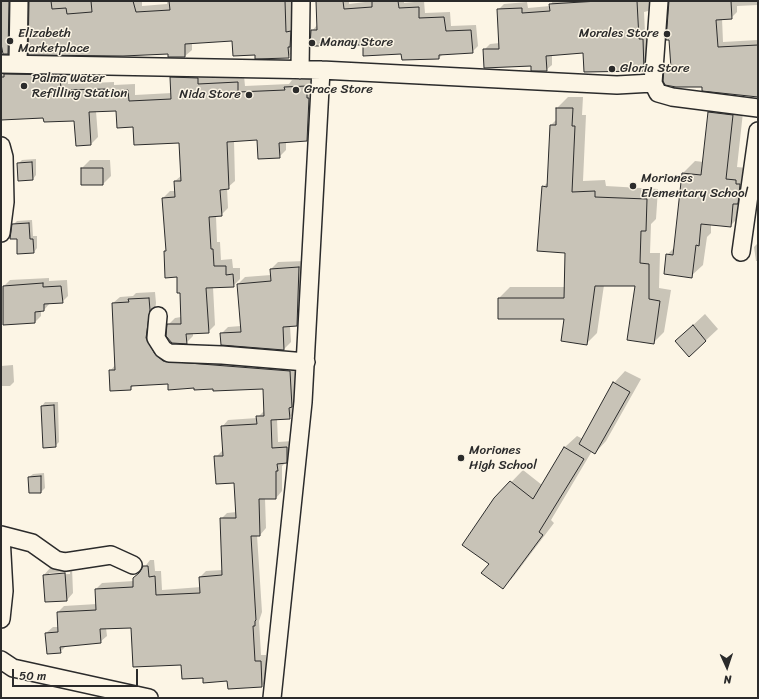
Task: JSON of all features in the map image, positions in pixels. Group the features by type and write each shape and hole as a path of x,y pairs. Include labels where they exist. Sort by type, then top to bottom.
{"street":[{"path":"18,64 19,1"},
{"path":"300,70 301,1"},
{"path":"659,1 653,83 658,93 672,97 758,108"},
{"path":"1,64 321,70 618,85 653,83"},
{"path":"272,698 303,402 321,70"},
{"path":"741,252 758,131"},
{"path":"1,146 4,157 5,202 1,233"},
{"path":"158,316 156,338 163,349 169,353 222,355 306,362"},
{"path":"1,619 4,591 1,536 32,543 56,560 65,562 111,555 133,565"},
{"path":"1,662 13,668 149,698"}],"building":[{"path":"1,1 9,1 8,54 3,54 1,44"},
{"path":"29,1 51,1 52,9 66,8 67,14 92,12 91,1 133,1 136,12 170,10 169,1 285,1 286,32 291,31 290,47 288,47 289,58 255,59 255,55 233,56 232,41 185,44 185,57 168,57 168,54 123,56 28,55"},
{"path":"316,1 343,1 344,9 372,7 372,1 398,1 399,8 419,7 419,18 444,17 446,31 471,30 473,53 439,55 439,59 402,60 401,54 363,56 363,45 349,45 349,40 320,42 320,46 310,46 311,30 317,30"},
{"path":"599,1 637,1 639,39 643,39 644,71 584,72 583,53 546,56 547,71 531,71 531,66 484,68 483,49 499,49 497,9 522,8 522,13 550,11 549,4"},
{"path":"669,1 731,1 732,19 716,20 718,47 758,45 758,97 702,91 702,87 676,87 665,85 663,81 664,69 671,68 669,40 666,40"},
{"path":"4,74 60,75 61,90 108,89 108,92 128,90 129,101 171,99 170,77 198,78 198,84 238,82 238,92 285,90 284,87 307,86 307,98 309,98 307,141 279,143 280,158 258,159 257,140 227,142 229,189 220,190 222,216 209,217 211,249 213,249 214,266 226,266 226,275 233,274 234,287 206,288 209,333 186,334 187,344 172,343 166,336 167,324 181,324 180,293 177,293 177,277 165,278 164,251 166,251 162,198 175,197 174,181 181,181 179,143 134,145 133,127 117,128 116,111 89,112 91,145 76,146 74,121 44,122 43,118 1,120 1,77 4,77"},
{"path":"556,108 573,108 572,126 575,126 572,192 595,191 595,197 647,199 646,231 641,231 640,263 649,264 649,299 660,301 654,344 627,340 635,286 595,286 587,345 561,341 564,319 498,319 498,298 564,298 565,253 537,251 542,186 547,187 550,125 556,125"},
{"path":"708,112 733,115 726,179 736,180 736,184 740,184 738,204 733,204 731,227 701,224 699,246 696,245 692,278 664,274 666,254 673,255 682,173 701,175"},
{"path":"32,162 33,180 18,181 17,163"},
{"path":"81,168 103,168 103,185 81,185"},
{"path":"29,223 30,239 33,239 34,253 17,254 17,239 10,239 12,224"},
{"path":"299,267 297,326 283,327 284,350 221,345 220,333 241,332 237,284 271,281 270,269"},
{"path":"43,283 43,287 61,286 63,303 44,304 44,311 35,312 35,323 3,325 3,286"},
{"path":"149,298 150,310 146,338 155,354 163,361 290,371 292,407 289,408 290,419 271,420 272,448 287,447 287,463 277,464 276,499 259,499 260,536 251,536 256,620 255,626 253,626 255,661 261,661 262,687 228,689 227,681 203,683 203,678 182,679 181,665 133,667 131,628 100,629 101,643 60,647 61,653 47,654 45,633 58,632 57,612 96,610 95,589 133,587 133,578 139,573 143,566 148,566 149,577 155,576 156,595 200,593 199,577 222,575 220,518 236,518 234,483 216,484 214,456 223,456 221,426 257,424 256,416 264,416 263,389 213,391 213,389 194,390 194,388 168,390 168,384 131,386 131,390 110,391 109,370 115,370 112,303 129,302 128,299"},
{"path":"693,325 706,341 689,357 675,341"},
{"path":"613,382 630,392 595,454 579,444"},
{"path":"54,405 56,447 43,448 41,406"},
{"path":"564,447 584,459 539,532 543,535 503,589 481,573 489,564 462,545 494,498 510,481 533,499"},
{"path":"41,476 41,493 29,493 28,477"},
{"path":"65,573 67,601 45,602 43,575"}],"place":[{"name":"Morales Store","path":"667,34"},
{"name":"Elizabeth Marketplace","path":"10,41"},
{"name":"Manay Store","path":"312,43"},
{"name":"Gloria Store","path":"612,69"},
{"name":"Palma Water Refilling Station","path":"24,86"},
{"name":"Grace Store","path":"296,90"},
{"name":"Nida Store","path":"249,95"},
{"name":"Moriones Elementary School","path":"633,186"},
{"name":"Moriones High School","path":"461,458"}]}
